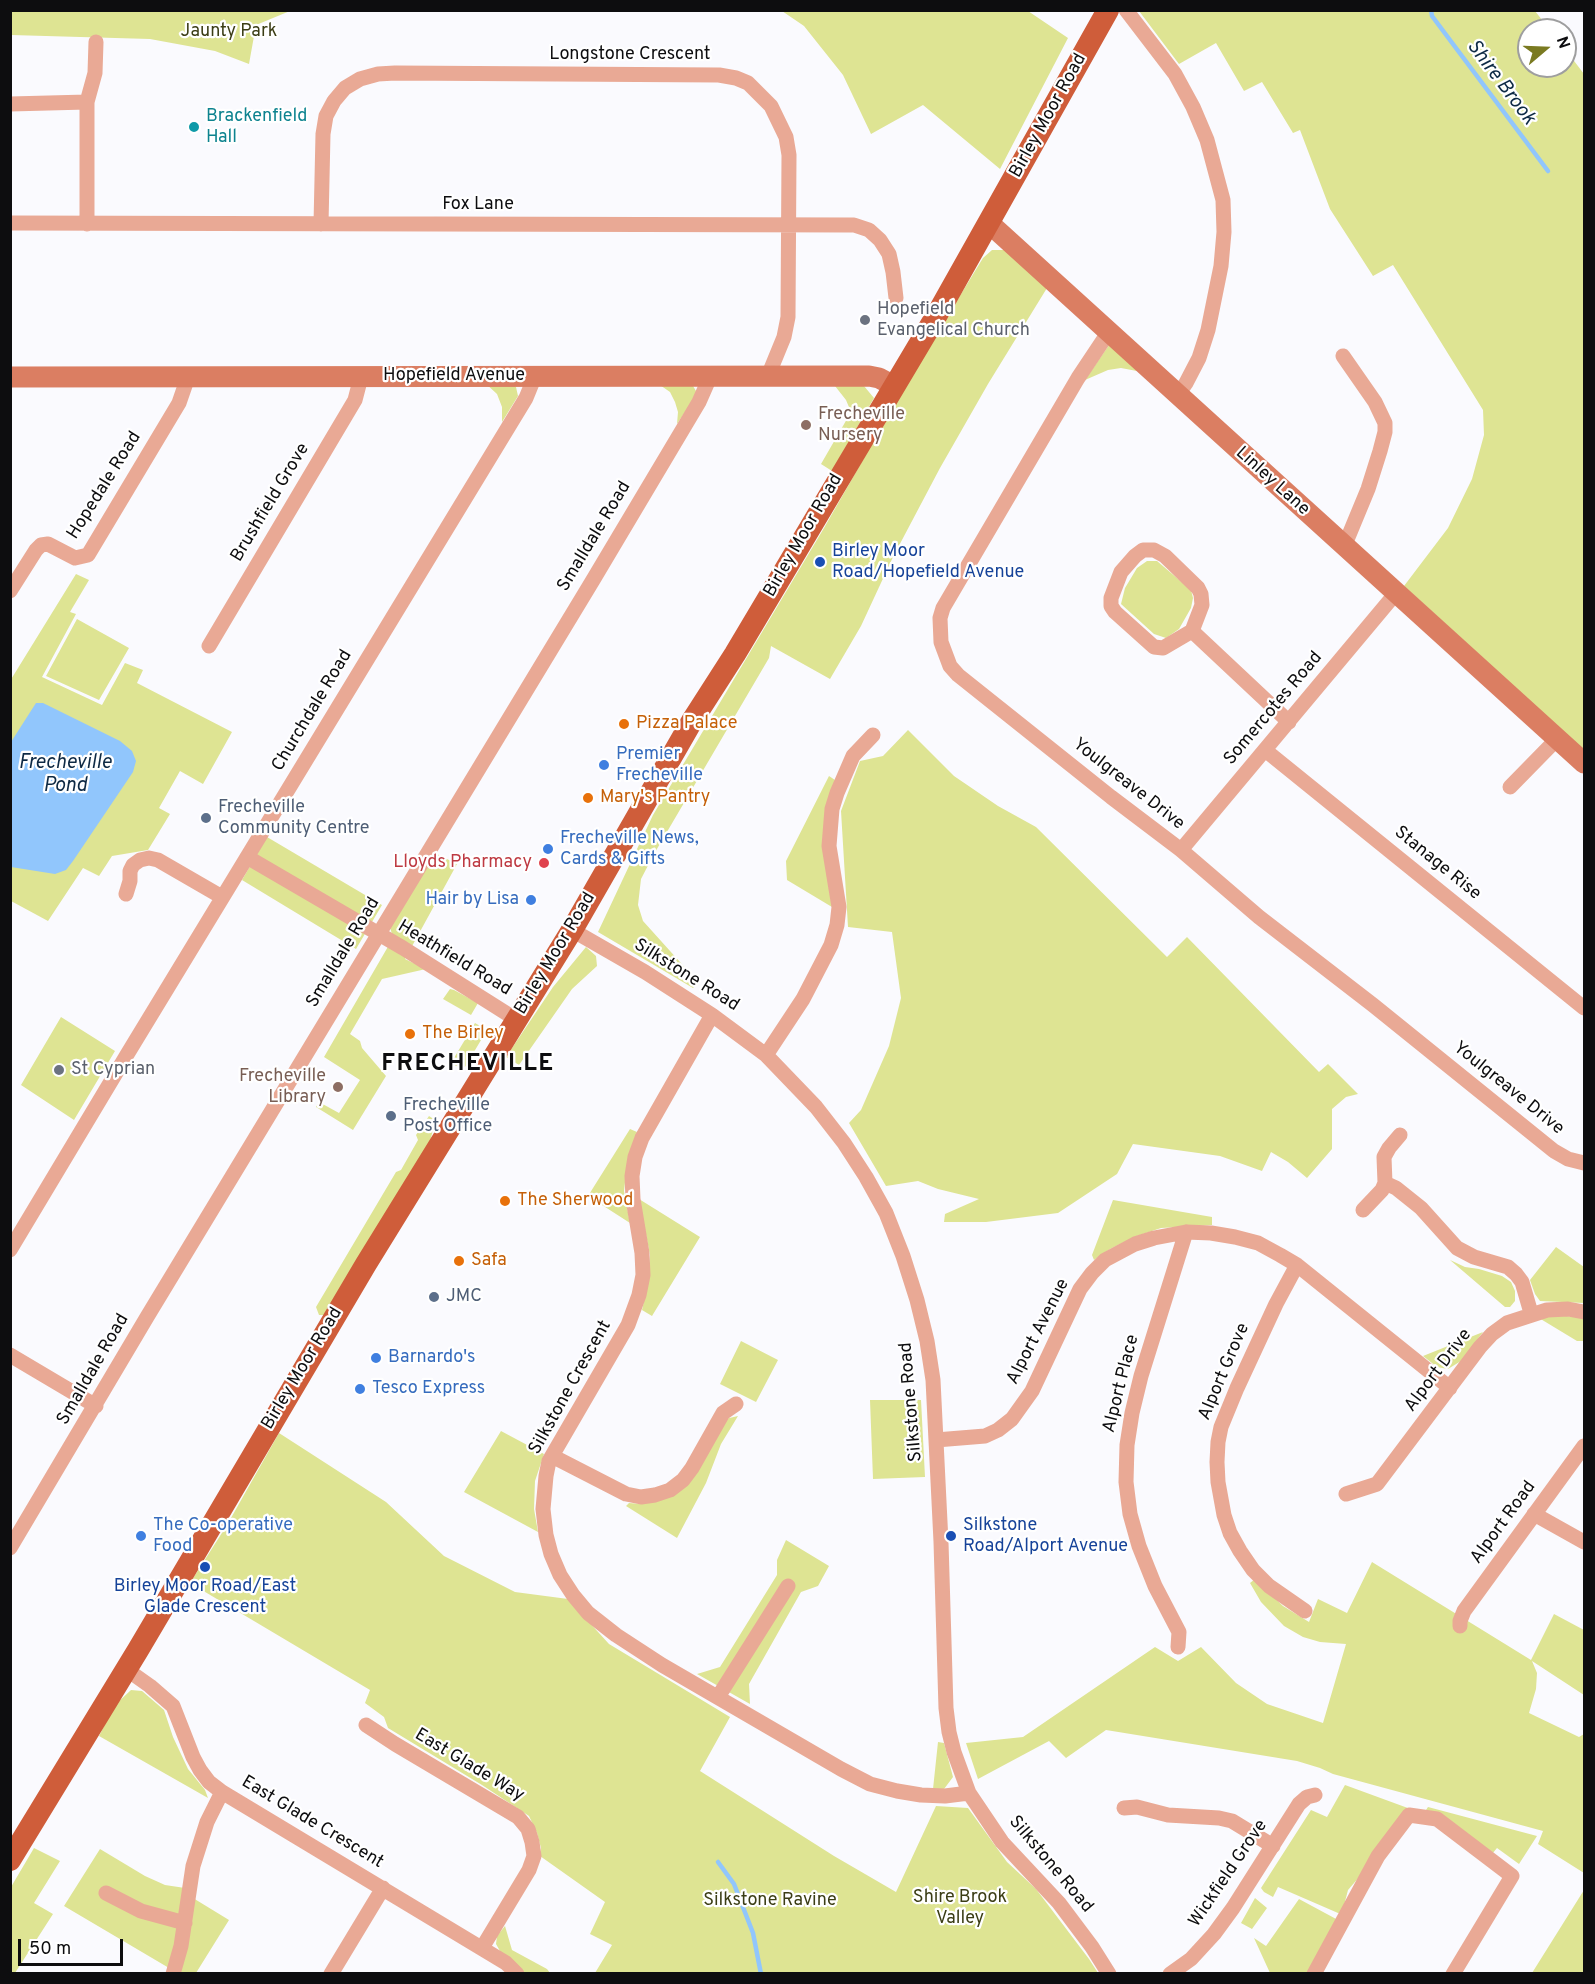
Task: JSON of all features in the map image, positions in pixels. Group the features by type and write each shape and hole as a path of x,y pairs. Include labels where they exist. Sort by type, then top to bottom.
{"main road":[{"name":"Birley Moor Road","path":"10,1860 448,1128 572,930 692,721 741,644 989,224 1108,10"}],"street":[{"path":"1126,10 1175,74 1193,107 1207,140 1223,200 1224,232 1221,266 1208,330 1198,358 1177,396"},
{"path":"87,224 87,102 95,73 96,42"},
{"name":"Longstone Crescent","path":"321,224 323,134 326,116 334,101 345,88 369,77 395,73 719,75 742,81 754,88 771,106 786,137 789,155 788,317 784,337 768,376"},
{"path":"10,104 87,102"},
{"name":"Fox Lane","path":"10,224 854,225 868,230 880,240 888,254 893,272 896,298"},
{"name":"Linley Lane","path":"989,224 1584,763"},
{"name":"Youlgreave Drive","path":"1108,333 1078,378 950,594 940,618 941,642 950,666 958,675 1111,797 1181,850 1259,917 1373,1005 1554,1151 1568,1159 1584,1163"},
{"path":"1343,356 1375,402 1385,423 1385,432 1368,489 1344,547"},
{"name":"Churchdale Road","path":"10,1250 520,408 535,376"},
{"name":"Hopefield Avenue","path":"10,377 869,376 879,378 894,386"},
{"name":"Hopedale Road","path":"10,591 41,545 48,544 75,558 88,555 179,403 188,377"},
{"name":"Brushfield Grove","path":"209,646 356,400 361,377"},
{"name":"Smalldale Road","path":"10,1548 693,412 710,377"},
{"path":"1143,550 1154,550 1165,556 1198,588 1202,605 1192,631 1163,648 1154,647 1111,606 1111,598 1122,572 1143,550"},
{"name":"Somercotes Road","path":"1181,850 1396,593"},
{"path":"1192,631 1289,722"},
{"path":"766,1055 803,999 831,945 837,925 838,907 829,846 832,809 853,756 873,735"},
{"path":"1510,787 1557,739"},
{"name":"Stanage Rise","path":"1265,750 1584,1008"},
{"name":"Heathfield Road","path":"247,857 402,948 517,1020"},
{"path":"126,894 133,866 140,860 149,858 158,860 222,897"},
{"name":"Silkstone Road","path":"572,930 645,972 712,1015 766,1055 816,1107 844,1143 886,1213 917,1300 933,1380 946,1708 949,1732 969,1793 1002,1842 1059,1903 1109,1974"},
{"name":"Silkstone Crescent","path":"712,1015 642,1138 635,1157 633,1199 642,1253 643,1275 635,1308 628,1325 552,1456 543,1492 546,1535 560,1575 573,1595 588,1613 616,1635 718,1697 870,1784 921,1795 945,1796 969,1793"},
{"path":"1363,1210 1382,1190 1385,1183 1384,1157 1400,1135"},
{"path":"1385,1183 1396,1188 1421,1208 1457,1248 1474,1257 1508,1267 1516,1274 1522,1282 1531,1313"},
{"name":"Alport Avenue","path":"936,1440 985,1436 998,1430 1012,1419 1032,1391 1080,1289 1092,1273 1105,1260 1135,1244 1186,1232 1211,1233 1258,1243 1297,1265 1450,1388"},
{"name":"Alport Place","path":"1178,1647 1179,1632 1155,1586 1139,1546 1130,1514 1126,1464 1132,1413 1141,1376 1186,1232"},
{"name":"Alport Grove","path":"1297,1265 1257,1344 1221,1427 1217,1472 1224,1515 1230,1533 1240,1551 1253,1570 1269,1586 1305,1611"},
{"name":"Alport Drive","path":"1346,1494 1377,1484 1492,1334 1507,1323 1531,1313 1547,1310 1584,1312"},
{"path":"10,1355 96,1406"},
{"path":"552,1456 626,1494 641,1497 655,1495 670,1490 683,1480 723,1413 736,1404"},
{"name":"Alport Road","path":"1460,1626 1464,1611 1584,1446"},
{"path":"1534,1514 1584,1542"},
{"path":"718,1697 788,1586"},
{"name":"East Glade Crescent","path":"126,1669 173,1706 200,1770 209,1782 482,1948 506,1963 517,1974"},
{"name":"East Glade Way","path":"366,1725 518,1817 528,1829 534,1856 529,1870 482,1948"},
{"path":"173,1974 181,1946 193,1866 207,1822 222,1792"},
{"name":"Wickfield Grove","path":"1170,1974 1191,1959 1214,1934 1299,1804 1307,1797 1315,1795"},
{"path":"1124,1808 1137,1807 1168,1815 1232,1821 1273,1846"},
{"path":"1314,1974 1378,1856 1409,1815 1437,1819 1512,1876 1454,1974"},
{"path":"331,1974 383,1887"},
{"path":"106,1893 141,1911 185,1923"}],"green space":[{"name":"Jaunty Park","path":"11,11 290,11 256,25 249,64 215,51 150,39 11,35"},
{"path":"782,11 1028,11 1068,38 1000,169 923,105 871,134 843,75 804,26"},
{"path":"1139,11 1535,11 1541,18 1517,18 1517,78 1577,78 1577,65 1584,74 1584,750 1404,586 1448,528 1472,479 1484,435 1483,410 1393,265 1373,276 1330,209 1300,130 1293,133 1262,82 1244,91 1216,43 1179,64"},
{"path":"992,250 1005,250 1047,288 940,468 893,557 861,626 830,679 771,646 769,658 641,879 638,905 643,921 698,982 693,988 598,932 653,815 824,528 908,381 983,258"},
{"path":"1109,345 1142,372 1121,368 1108,370 1085,380"},
{"path":"485,383 510,383 516,387 518,396 502,422 502,407 497,394"},
{"path":"657,383 693,386 696,391 695,397 677,424 678,412 675,402 670,392"},
{"path":"835,386 864,386 874,398 832,471 821,464 851,412 846,400"},
{"path":"1147,561 1157,561 1191,590 1193,598 1191,608 1179,629 1166,638 1154,634 1121,604 1125,588 1137,568"},
{"path":"76,574 89,580 70,612 76,614 42,677 102,705 125,663 143,670 137,683 232,732 203,784 180,771 159,808 170,814 148,850 112,856 99,876 83,868 48,921 11,901 10,681"},
{"path":"77,619 129,648 99,700 46,676"},
{"path":"908,730 954,776 998,806 1036,827 1167,957 1187,937 1319,1072 1328,1064 1358,1094 1346,1097 1332,1109 1332,1149 1307,1178 1288,1162 1271,1152 1262,1171 1220,1156 1133,1144 1117,1174 1058,1213 986,1222 944,1222 945,1214 979,1199 938,1189 918,1181 886,1186 849,1123 861,1110 889,1046 901,998 892,932 848,927 841,811 860,761 883,756"},
{"path":"829,776 835,780 827,803 822,844 832,907 787,880 786,861"},
{"path":"267,837 382,905 356,949 242,880"},
{"path":"433,852 457,864 405,959 426,969 382,979 350,1034 360,1041 362,1048 386,1076 353,1130 316,1107 319,1102 339,1113 360,1080 324,1057 393,938 390,927"},
{"path":"586,947 596,956 597,966 572,989 519,1065 506,1057 553,987"},
{"path":"450,989 478,1003 471,1015 443,999"},
{"path":"61,1017 115,1051 74,1120 21,1085"},
{"path":"475,1023 487,1030 465,1067 456,1066 451,1063"},
{"path":"429,1116 435,1120 429,1147 325,1315 319,1315 316,1307 396,1172 401,1170 418,1140 416,1135"},
{"path":"630,1129 637,1132 628,1157 624,1191 630,1223 588,1196"},
{"path":"639,1199 700,1237 652,1316 642,1310 648,1283 650,1255"},
{"path":"1113,1200 1212,1217 1212,1225 1161,1228 1137,1236 1110,1249 1094,1260 1092,1255"},
{"path":"1556,1247 1584,1267 1584,1303 1540,1301 1535,1294 1530,1280"},
{"path":"1450,1260 1465,1267 1502,1276 1511,1282 1515,1291 1515,1301 1510,1307 1505,1307"},
{"path":"1557,1315 1584,1318 1584,1341 1577,1341 1539,1318"},
{"path":"1483,1332 1461,1361 1448,1369 1437,1367 1423,1356"},
{"path":"741,1341 778,1360 756,1402 720,1384"},
{"path":"870,1400 921,1400 925,1477 873,1479"},
{"path":"738,1416 721,1444 706,1483 677,1538 626,1506 629,1503 641,1504 658,1500 725,1419"},
{"path":"501,1431 544,1454 535,1481 534,1509 538,1532 464,1492"},
{"path":"279,1433 386,1502 444,1556 515,1592 568,1599 609,1644 730,1717 700,1771 834,1856 896,1892 936,1806 968,1808 1007,1862 1036,1889 1098,1973 595,1973 612,1945 590,1934 605,1902 540,1856 541,1848 537,1833 529,1816 388,1728 384,1717 365,1703 370,1690 190,1583 227,1525"},
{"path":"786,1540 829,1566 818,1586 801,1592 749,1684 750,1704 697,1674 720,1667 777,1575 777,1560"},
{"path":"1372,1562 1531,1660 1554,1614 1584,1630 1584,1695 1532,1661 1537,1673 1536,1689 1529,1713 1579,1737 1584,1734 1584,1873 1538,1844 1543,1831 1333,1774 1297,1761 1106,1730 1066,1758 1049,1741 978,1779 966,1743 1023,1737 1155,1647 1178,1661 1201,1647 1236,1683 1267,1704 1323,1723 1346,1644 1320,1642 1303,1637 1284,1626 1261,1602 1250,1583 1255,1579 1283,1606 1309,1622 1318,1599 1347,1613"},
{"path":"131,1690 142,1691 164,1710 173,1737 188,1769 205,1790 208,1798 99,1736 115,1705"},
{"path":"938,1742 944,1743 953,1777 944,1789 933,1789"},
{"path":"1345,1785 1416,1811 1348,1890 1342,1913 1278,1887 1273,1897 1264,1892 1261,1888 1311,1810 1327,1817"},
{"path":"1428,1807 1537,1836 1519,1864 1497,1848 1492,1854 1426,1810"},
{"path":"34,1848 60,1861 34,1903 53,1914 15,1973 11,1973 11,1887"},
{"path":"100,1849 145,1876 165,1885 185,1888 193,1898 229,1920 196,1973 174,1973 64,1906"},
{"path":"1584,1890 1584,1973 1532,1973"},
{"path":"1255,1898 1267,1908 1252,1929 1241,1923"},
{"path":"1299,1899 1338,1920 1310,1973 1270,1973 1254,1938 1266,1946"},
{"path":"505,1926 512,1950 547,1969 550,1973 525,1973 500,1951 496,1944 497,1936"}],"water":[{"name":"Frecheville Pond","path":"36,703 43,703 120,741 132,751 136,761 133,772 73,861 66,870 55,874 11,867 11,742"}],"waterway":[{"name":"Shire Brook","path":"1431,10 1432,16 1548,171"},
{"name":"Shire Brook","path":"718,1862 734,1884 753,1933 761,1974"}],"place":[{"name":"Brackenfield Hall","path":"194,127"},
{"name":"Hopefield Evangelical Church","path":"865,320"},
{"name":"Frecheville Nursery","path":"806,425"},
{"name":"Birley Moor Road/Hopefield Avenue","path":"820,562"},
{"name":"Pizza Palace","path":"624,724"},
{"name":"Premier Frecheville","path":"604,765"},
{"name":"Mary's Pantry","path":"588,798"},
{"name":"Frecheville Community Centre","path":"206,818"},
{"name":"Frecheville News, Cards & Gifts","path":"548,849"},
{"name":"Lloyds Pharmacy","path":"544,863"},
{"name":"Hair by Lisa","path":"531,900"},
{"name":"The Birley","path":"410,1034"},
{"name":"St Cyprian","path":"59,1070"},
{"name":"Frecheville Library","path":"338,1087"},
{"name":"Frecheville Post Office","path":"391,1116"},
{"name":"The Sherwood","path":"505,1201"},
{"name":"Safa","path":"459,1261"},
{"name":"JMC","path":"434,1297"},
{"name":"Barnardo's","path":"376,1358"},
{"name":"Tesco Express","path":"360,1389"},
{"name":"The Co-operative Food","path":"141,1536"},
{"name":"Silkstone Road/Alport Avenue","path":"951,1536"},
{"name":"Birley Moor Road/East Glade Crescent","path":"205,1567"}],"district":[{"name":"FRECHEVILLE","path":"468,1065"}],"park label":[{"name":"Silkstone Ravine","path":"770,1901"},
{"name":"Shire Brook Valley","path":"960,1908"}]}
